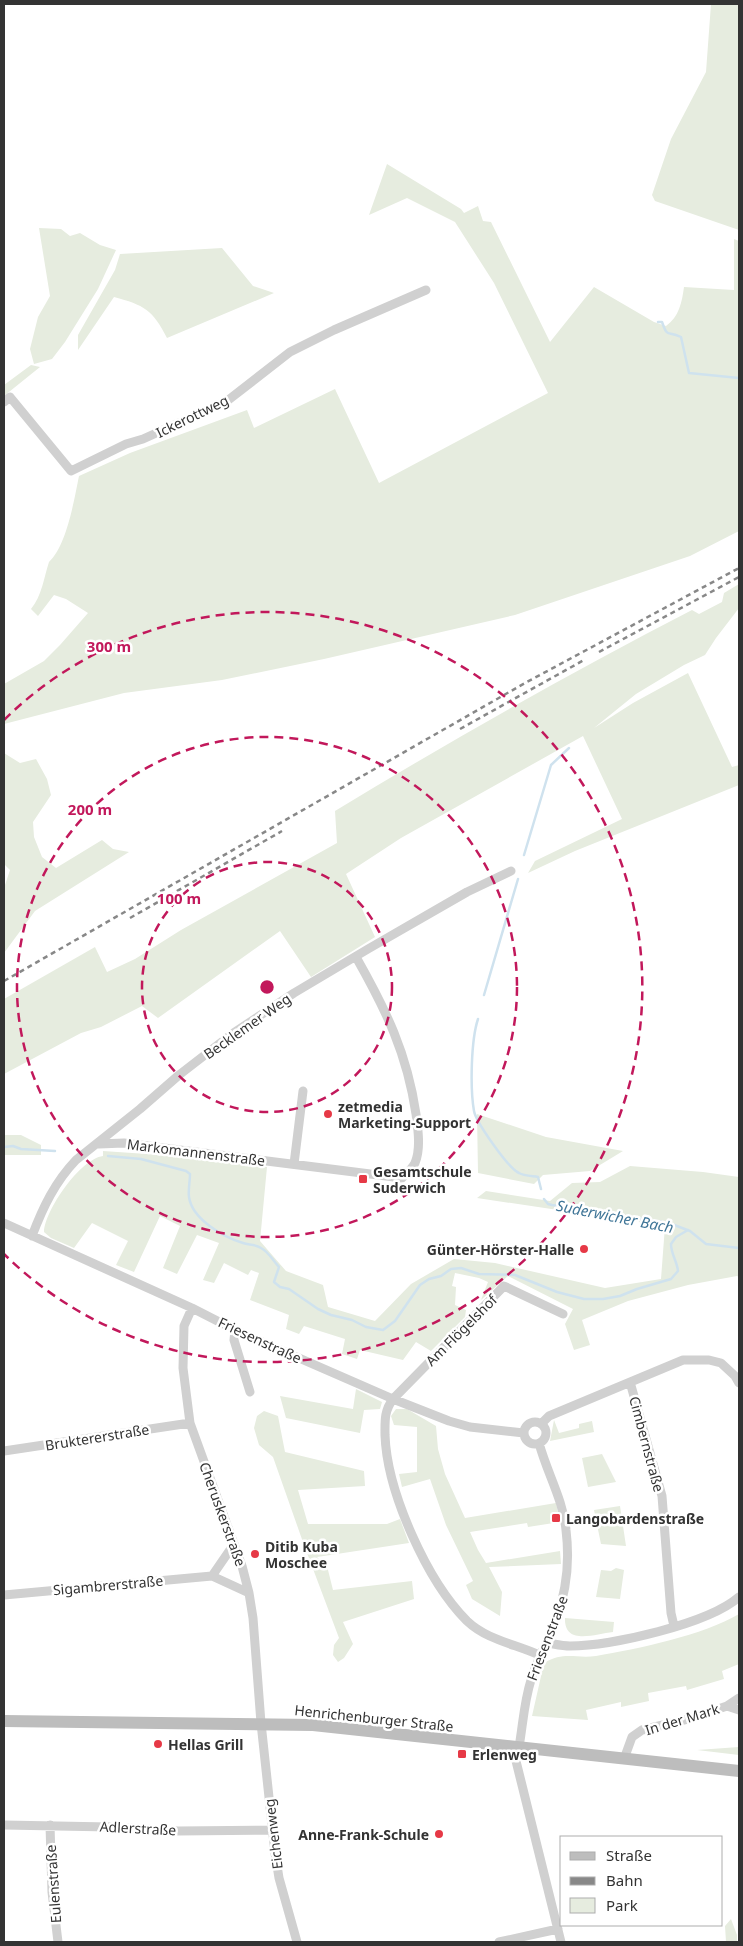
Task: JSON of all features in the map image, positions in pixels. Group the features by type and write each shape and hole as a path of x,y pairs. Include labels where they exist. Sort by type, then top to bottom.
{"main road":[{"name":"Henrichenburger Straße","path":"4,1721 313,1725 739,1771"}],"street":[{"name":"Ickerottweg","path":"4,402 10,396 71,471 126,444 143,439 227,401 290,352 334,330 426,290"},
{"name":"Becklemer Weg","path":"32,1236 40,1214 62,1175 76,1160 232,1034 294,993 467,892 512,871"},
{"name":"Markomannenstraße","path":"98,1144 124,1143 402,1178 414,1164 418,1151 417,1124 409,1076 396,1035 382,1002 356,957"},
{"path":"294,1164 303,1091"},
{"name":"Friesenstraße","path":"4,1223 192,1308 235,1330 393,1399 449,1421 470,1426 524,1433"},
{"name":"Am Flögelshof","path":"393,1399 504,1286 563,1314"},
{"name":"Cheruskerstraße","path":"192,1308 184,1326 183,1368 190,1423 234,1544 249,1593 253,1618 261,1723"},
{"path":"235,1330 234,1340 250,1392"},
{"path":"541,1424 549,1416 683,1360 693,1358 721,1363 736,1376 739,1382"},
{"name":"Cimbernstraße","path":"630,1382 662,1496 674,1626"},
{"path":"393,1399 388,1405 385,1416 386,1452 390,1474 408,1525 437,1580 454,1607 468,1622 490,1638 539,1655"},
{"path":"535,1422 541,1424 546,1429 546,1436 538,1444 528,1442 524,1433 528,1424 535,1422"},
{"name":"Bruktererstraße","path":"4,1451 190,1423"},
{"name":"Friesenstraße","path":"517,1747 525,1701 539,1655 547,1643 564,1596 567,1546 562,1506 538,1444"},
{"path":"212,1576 234,1544"},
{"name":"Sigambrerstraße","path":"4,1595 212,1576 249,1593"},
{"path":"547,1643 568,1646 635,1637 724,1609 739,1597"},
{"name":"In der Mark","path":"624,1759 632,1737 642,1730 689,1719 727,1706 739,1698"},
{"name":"In der Mark","path":"727,1706 739,1710"},
{"name":"Eichenweg","path":"261,1723 279,1878 297,1942"},
{"path":"517,1747 514,1753 561,1942"},
{"name":"Adlerstraße","path":"4,1825 50,1825 178,1831 272,1830"},
{"name":"Eulenstraße","path":"50,1825 52,1892 58,1942"},
{"path":"499,1942 558,1929"}],"green space":[{"path":"711,4 739,4 739,230 655,201 652,195 671,139 706,72"},
{"path":"387,164 461,209 464,213 478,206 483,221 491,222 550,342 594,287 654,322 666,326 677,314 684,287 734,290 734,239 739,241 739,531 690,556 515,615 324,659 222,680 124,693 4,724 4,684 44,661 88,613 66,599 54,595 38,616 31,609 40,592 49,562 61,545 65,534 79,476 130,453 247,410 254,428 335,389 379,483 548,393 494,283 455,222 407,198 369,215"},
{"path":"39,228 61,229 70,236 80,233 100,245 116,250 98,289 65,342 52,359 34,364 30,349 38,317 50,296"},
{"path":"222,248 253,286 274,293 167,338 157,321 147,310 114,297 78,350 78,335 115,270 120,254"},
{"path":"31,365 40,367 4,396 4,385"},
{"path":"739,584 739,608 705,655 684,665 636,694 594,728 633,703 688,673 732,767 739,765 739,785 575,851 528,873 535,861 622,819 583,736 401,838 346,874 375,937 311,977 280,931 158,1018 142,1006 101,1027 81,1033 4,1074 4,999 95,947 107,972 135,959 181,930 337,843 335,811 423,758 601,658 692,610 699,614 722,602 724,593"},
{"path":"4,753 20,763 36,759 47,779 51,795 33,822 34,837 42,857 56,868 102,840 113,849 129,852 35,911 4,953 4,888 10,870 4,864"},
{"path":"477,1114 546,1137 623,1151 590,1171 543,1175 534,1184 478,1173"},
{"path":"4,1135 21,1135 41,1145 41,1155 4,1155"},
{"path":"103,1151 267,1167 260,1241 286,1271 323,1285 328,1307 375,1321 411,1284 454,1259 495,1263 605,1288 661,1279 665,1226 477,1198 486,1191 550,1201 572,1183 600,1182 630,1166 739,1177 739,1277 688,1285 628,1301 582,1320 590,1345 574,1350 565,1324 573,1309 508,1276 481,1300 488,1282 455,1273 452,1286 456,1287 455,1305 466,1310 465,1317 431,1351 416,1342 403,1360 360,1350 357,1359 342,1354 345,1339 304,1326 299,1334 286,1329 289,1315 250,1300 259,1273 251,1270 248,1275 224,1263 214,1283 203,1280 219,1243 197,1235 177,1274 163,1268 180,1226 160,1216 134,1272 116,1265 128,1241 92,1223 74,1248 51,1238 44,1232 50,1211 57,1199 74,1176 94,1159 103,1156"},
{"path":"356,1389 382,1402 380,1409 364,1410 360,1433 286,1418 280,1396 353,1409"},
{"path":"396,1409 407,1409 436,1426 438,1449 445,1474 465,1518 556,1503 560,1522 528,1527 527,1523 470,1532 486,1563 560,1551 561,1564 489,1567 502,1592 500,1616 472,1599 466,1585 473,1581 446,1525 430,1479 402,1487 399,1474 417,1472 417,1427 394,1425 391,1416"},
{"path":"264,1411 278,1416 285,1452 364,1471 365,1486 298,1490 308,1524 387,1524 400,1519 409,1543 317,1557 328,1570 333,1590 412,1581 414,1599 343,1622 353,1644 344,1658 338,1662 333,1655 334,1645 339,1638 273,1457 259,1445 254,1428 257,1416"},
{"path":"554,1420 559,1433 579,1428 579,1424 592,1421 594,1432 550,1441"},
{"path":"602,1454 616,1482 588,1487 582,1458"},
{"path":"620,1506 626,1546 601,1544 594,1510"},
{"path":"616,1568 624,1570 620,1599 596,1597 601,1570 611,1571"},
{"path":"739,1614 739,1664 722,1671 724,1679 687,1690 686,1686 648,1693 649,1701 621,1707 621,1702 586,1710 588,1720 532,1716 544,1663 551,1659 564,1656 589,1657 650,1645 689,1635 724,1622"},
{"path":"565,1618 614,1622 613,1632 590,1636 575,1635 566,1627"},
{"path":"739,1747 739,1755 697,1750"},
{"path":"731,1919 737,1935 737,1942 726,1942 725,1926"}],"waterway":[{"path":"658,322 662,322 668,333 681,337 689,373 739,378"},
{"name":"Suderwicher Bach","path":"524,855 551,765 569,748"},
{"name":"Suderwicher Bach","path":"484,995 518,879"},
{"name":"Suderwicher Bach","path":"478,1019 472,1064 472,1090 476,1117 508,1163 521,1174 538,1177 541,1189"},
{"name":"Suderwicher Bach","path":"4,1147 13,1146 21,1149 55,1151"},
{"name":"Suderwicher Bach","path":"108,1156 141,1159 186,1171 190,1174 189,1197 196,1213 218,1232 245,1244 259,1247 266,1252 279,1267 274,1282 280,1287 289,1289 318,1309 331,1315 352,1320 366,1327 383,1330 395,1321 420,1285 429,1279 441,1276 451,1269 461,1268 479,1274 515,1275 557,1292 584,1299 603,1299 620,1296 671,1279 678,1271 671,1244 676,1237 688,1230"},
{"name":"Suderwicher Bach","path":"544,1199 548,1204 552,1205 669,1223 690,1231 706,1244 739,1248"}],"railway":[{"path":"4,981 525,683 739,568"},
{"path":"599,652 739,577"},
{"path":"460,729 584,660"},
{"path":"130,918 282,831"}],"place":[{"name":"zetmedia Marketing-Support","path":"328,1114"},
{"name":"Gesamtschule Suderwich","path":"363,1179"},
{"name":"Günter-Hörster-Halle","path":"584,1249"},
{"name":"Langobardenstraße","path":"556,1518"},
{"name":"Ditib Kuba Moschee","path":"255,1554"},
{"name":"Hellas Grill","path":"158,1744"},
{"name":"Erlenweg","path":"462,1754"},
{"name":"Anne-Frank-Schule","path":"439,1834"}]}
